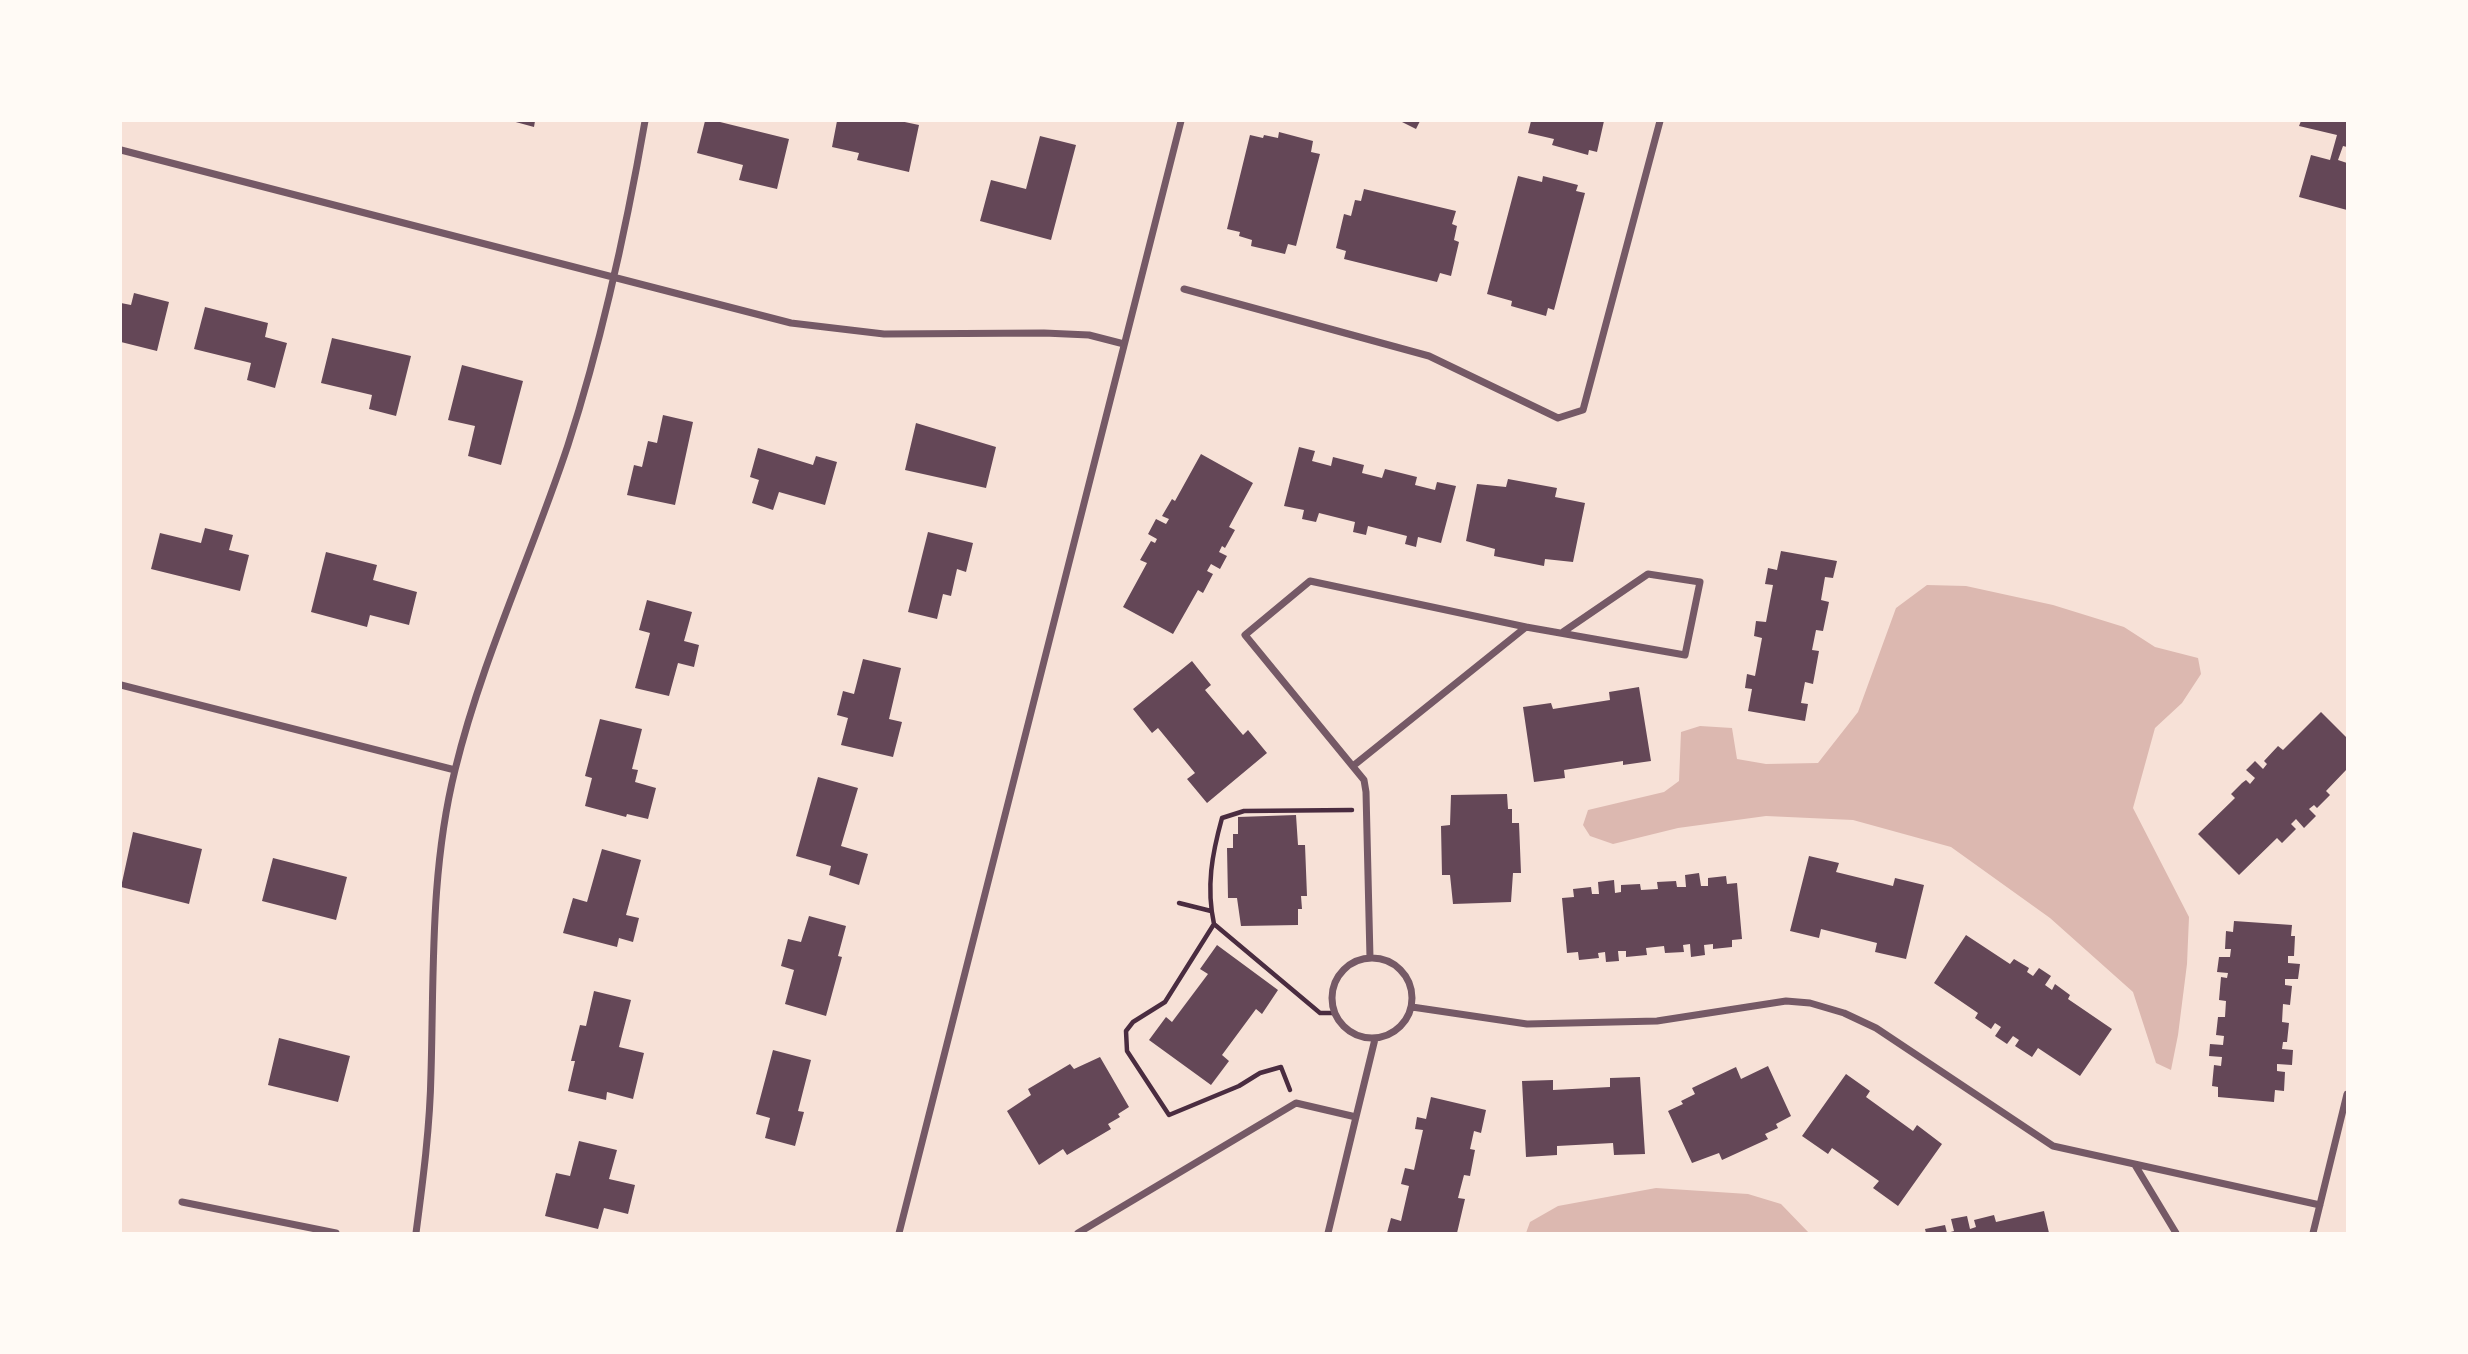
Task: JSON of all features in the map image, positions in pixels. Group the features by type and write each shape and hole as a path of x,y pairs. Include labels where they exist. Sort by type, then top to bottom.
{"street":[{"path":"416,1233 428,1143 435,890 442,835 455,770 471,712 568,445 613,276 645,121"},
{"path":"899,1233 1181,121"},
{"path":"1185,289 1429,356 1558,418 1583,410 1660,121"},
{"path":"121,150 790,323 884,334 1088,335 1124,344"},
{"path":"1370,958 1364,780 1245,635 1310,582 1527,627 1685,655 1700,582 1648,574 1563,632"},
{"path":"1353,766 1527,627"},
{"path":"121,685 455,770"},
{"path":"1370,958 1390,962 1406,977 1413,997 1412,1007 1407,1019 1387,1036 1375,1039 1358,1037 1344,1027 1334,1013 1333,989 1340,973 1353,962 1370,958"},
{"path":"1412,1007 1527,1024 1657,1021 1774,1002 1810,1003 1844,1013 1876,1028 2044,1142 2063,1149 2320,1205"},
{"path":"1328,1233 1375,1039"},
{"path":"2313,1233 2347,1094"},
{"path":"1078,1233 1296,1102 1356,1117"},
{"path":"2135,1165 2176,1233"},
{"path":"182,1202 336,1233"}],"path":[{"path":"1334,1013 1320,1013 1214,924 1211,911 1210,860 1222,818 1244,811 1367,810"},
{"path":"1179,903 1211,911"},
{"path":"1214,924 1165,1002 1133,1022 1126,1031 1127,1051 1169,1115 1239,1086 1260,1073 1281,1068 1296,1102"}],"shaded area":[{"path":"1927,585 1966,586 2053,605 2124,627 2155,647 2198,658 2201,674 2182,703 2155,728 2133,808 2189,917 2187,964 2171,1070 2156,1063 2133,992 2050,918 1951,847 1853,820 1766,816 1678,828 1613,844 1590,836 1583,825 1588,810 1664,792 1679,781 1681,732 1700,726 1732,728 1737,759 1766,764 1818,763 1858,712 1896,608"},
{"path":"1656,1188 1748,1194 1781,1204 1809,1233 1526,1233 1530,1222 1558,1206"}],"building":[{"path":"512,121 535,121 534,127"},
{"path":"705,121 716,121 789,139 777,189 739,180 743,165 697,153"},
{"path":"837,121 900,121 919,125 909,172 857,160 859,153 832,147"},
{"path":"1400,121 1420,121 1416,129"},
{"path":"1531,121 1604,121 1597,152 1589,150 1588,155 1552,145 1554,139 1528,133"},
{"path":"2301,121 2347,121 2347,147 2343,146 2338,160 2347,163 2347,210 2299,197 2311,155 2330,160 2337,135 2299,126"},
{"path":"1279,132 1313,141 1311,152 1320,154 1296,246 1288,244 1285,254 1251,246 1252,240 1239,236 1240,232 1227,229 1250,135 1278,138"},
{"path":"1040,136 1076,145 1051,240 980,221 991,180 1026,189"},
{"path":"1518,176 1542,182 1543,176 1578,185 1576,191 1585,193 1554,310 1548,308 1546,316 1511,306 1512,301 1487,294"},
{"path":"1364,189 1456,211 1452,224 1457,226 1454,240 1459,242 1451,276 1440,273 1437,282 1344,259 1346,251 1336,248 1344,214 1351,216 1355,200 1361,201"},
{"path":"134,293 169,302 157,351 121,342 121,303 131,305"},
{"path":"205,307 268,323 265,337 287,343 275,388 247,380 251,363 194,349"},
{"path":"332,338 411,356 396,416 369,409 372,395 321,383"},
{"path":"462,365 523,381 501,465 468,456 475,426 448,420"},
{"path":"663,415 693,422 675,505 627,495 634,465 642,467 648,441 657,443"},
{"path":"916,423 996,447 986,488 905,470"},
{"path":"1299,447 1315,451 1312,461 1331,466 1333,457 1364,465 1362,473 1382,478 1385,469 1417,477 1415,485 1435,490 1437,482 1456,486 1441,543 1418,537 1416,547 1405,544 1407,536 1368,526 1366,535 1353,532 1355,522 1319,513 1316,522 1302,519 1304,510 1284,506"},
{"path":"758,448 813,465 816,456 837,462 825,505 779,492 773,510 752,503 759,480 750,477"},
{"path":"1201,454 1253,483 1229,527 1235,530 1225,548 1222,546 1219,552 1227,556 1220,569 1211,564 1207,571 1213,574 1203,593 1198,590 1173,634 1123,607 1147,563 1140,560 1151,541 1155,543 1157,539 1148,534 1156,519 1166,524 1169,519 1162,516 1172,499 1175,501"},
{"path":"1508,479 1557,488 1555,497 1585,503 1573,562 1545,559 1544,566 1494,556 1495,549 1466,541 1477,484 1506,487"},
{"path":"205,528 233,535 229,550 249,555 240,591 151,569 160,533 201,543"},
{"path":"928,532 973,543 966,572 957,569 951,596 943,594 937,619 908,612"},
{"path":"1781,551 1837,561 1833,578 1825,577 1821,600 1829,602 1823,631 1816,630 1812,650 1819,651 1813,684 1805,682 1801,703 1808,704 1805,721 1748,711 1752,689 1745,688 1747,674 1755,676 1762,638 1754,636 1756,621 1766,622 1773,585 1765,584 1768,568 1777,570"},
{"path":"326,552 377,565 373,580 417,592 409,625 370,615 367,627 311,612"},
{"path":"647,600 692,612 684,641 699,645 694,667 678,663 669,696 635,688 650,633 639,630"},
{"path":"863,659 901,668 889,719 902,722 893,757 841,745 848,718 837,715 843,691 854,694"},
{"path":"1192,661 1211,685 1205,690 1243,735 1248,730 1267,753 1207,803 1187,779 1195,773 1158,728 1152,733 1133,709"},
{"path":"1639,687 1651,761 1623,765 1623,761 1564,770 1565,778 1534,782 1523,707 1551,703 1553,709 1610,700 1609,692"},
{"path":"2321,712 2347,738 2347,769 2326,791 2330,795 2317,808 2314,805 2309,809 2316,816 2304,828 2296,819 2291,824 2296,829 2282,843 2277,838 2239,875 2198,834 2235,798 2231,794 2242,783 2246,780 2250,784 2255,778 2246,770 2255,761 2263,769 2267,764 2264,761 2278,746 2283,750"},
{"path":"600,719 642,729 632,769 638,770 635,782 656,788 648,819 627,814 626,817 585,806 592,778 585,776"},
{"path":"818,777 858,788 841,846 868,854 859,885 829,875 831,866 796,856"},
{"path":"1507,794 1508,809 1512,809 1512,823 1519,823 1521,873 1513,873 1511,902 1453,904 1450,875 1442,875 1441,826 1450,825 1451,795"},
{"path":"1296,815 1298,845 1305,845 1307,896 1301,896 1302,909 1298,909 1298,925 1241,926 1237,898 1228,898 1227,848 1233,848 1233,834 1238,834 1238,817"},
{"path":"133,832 202,849 189,904 121,887"},
{"path":"602,849 641,860 626,915 639,918 633,942 619,938 617,947 563,933 573,898 587,902"},
{"path":"1809,856 1839,863 1836,872 1893,886 1895,878 1924,885 1906,959 1875,952 1877,943 1821,929 1819,938 1790,931"},
{"path":"273,858 347,877 336,920 262,901"},
{"path":"1699,873 1701,886 1708,886 1708,878 1726,876 1727,884 1737,883 1742,939 1732,940 1732,947 1713,949 1713,944 1704,945 1705,955 1691,957 1690,944 1683,945 1684,952 1665,953 1664,946 1646,948 1647,955 1626,957 1626,951 1618,951 1619,961 1606,962 1605,952 1598,953 1599,958 1579,960 1578,952 1567,953 1562,898 1574,897 1573,889 1591,887 1592,894 1599,894 1598,882 1614,880 1615,893 1621,892 1621,885 1640,884 1641,890 1658,889 1657,882 1676,881 1677,887 1686,887 1685,875"},
{"path":"809,916 846,926 838,956 842,957 826,1016 785,1004 794,970 781,966 788,939 801,942"},
{"path":"2234,921 2292,925 2291,936 2295,936 2294,956 2288,956 2288,963 2300,964 2298,979 2285,979 2285,985 2292,986 2290,1005 2283,1004 2282,1022 2289,1023 2287,1042 2283,1042 2282,1049 2293,1050 2292,1065 2277,1064 2277,1071 2285,1072 2284,1091 2275,1090 2274,1102 2218,1097 2218,1087 2212,1086 2214,1065 2221,1066 2222,1057 2209,1056 2210,1044 2223,1045 2224,1036 2216,1035 2218,1017 2225,1017 2226,1001 2219,1000 2221,977 2227,978 2228,973 2217,972 2219,957 2230,957 2231,949 2225,949 2226,931 2233,932"},
{"path":"1966,935 2010,964 2014,959 2029,968 2027,972 2033,976 2039,968 2051,976 2045,985 2052,990 2055,984 2070,995 2068,999 2112,1029 2080,1076 2038,1048 2032,1057 2015,1046 2019,1040 2013,1036 2007,1044 1995,1036 2001,1027 1995,1023 1991,1029 1975,1018 1978,1013 1934,983"},
{"path":"1217,945 1278,990 1262,1014 1256,1009 1222,1055 1229,1061 1211,1085 1149,1040 1166,1017 1172,1022 1208,974 1200,969"},
{"path":"594,991 631,1000 619,1047 644,1053 633,1099 607,1092 606,1100 568,1091 575,1061 571,1061 580,1025 586,1026"},
{"path":"279,1038 350,1056 338,1102 268,1085"},
{"path":"773,1050 811,1060 798,1111 804,1112 795,1146 765,1138 770,1118 756,1114"},
{"path":"1100,1057 1129,1107 1118,1114 1120,1117 1108,1124 1111,1129 1067,1155 1063,1149 1039,1165 1007,1111 1031,1095 1028,1089 1070,1064 1074,1069"},
{"path":"1768,1066 1791,1116 1776,1124 1778,1128 1765,1134 1768,1139 1722,1160 1719,1153 1692,1163 1668,1111 1695,1094 1692,1088 1736,1067 1741,1079"},
{"path":"1846,1074 1870,1091 1866,1097 1913,1131 1917,1125 1942,1144 1898,1206 1873,1188 1879,1181 1832,1148 1828,1154 1802,1136"},
{"path":"1640,1077 1645,1154 1614,1155 1613,1143 1557,1146 1557,1155 1526,1157 1522,1081 1553,1080 1553,1090 1610,1087 1610,1078"},
{"path":"1431,1097 1486,1110 1481,1133 1474,1131 1470,1149 1475,1150 1470,1176 1464,1175 1458,1198 1465,1199 1457,1233 1387,1233 1391,1218 1401,1221 1409,1186 1401,1184 1405,1168 1414,1170 1423,1130 1415,1129 1417,1117 1426,1119"},
{"path":"579,1141 617,1150 609,1179 635,1185 628,1214 604,1208 598,1229 545,1216 556,1173 570,1176"},
{"path":"2044,1211 2049,1233 1947,1233 1954,1231 1951,1219 1967,1216 1970,1229 1976,1227 1974,1220 1994,1215 1996,1222"},
{"path":"1945,1225 1947,1233 1926,1233 1925,1229"}]}
